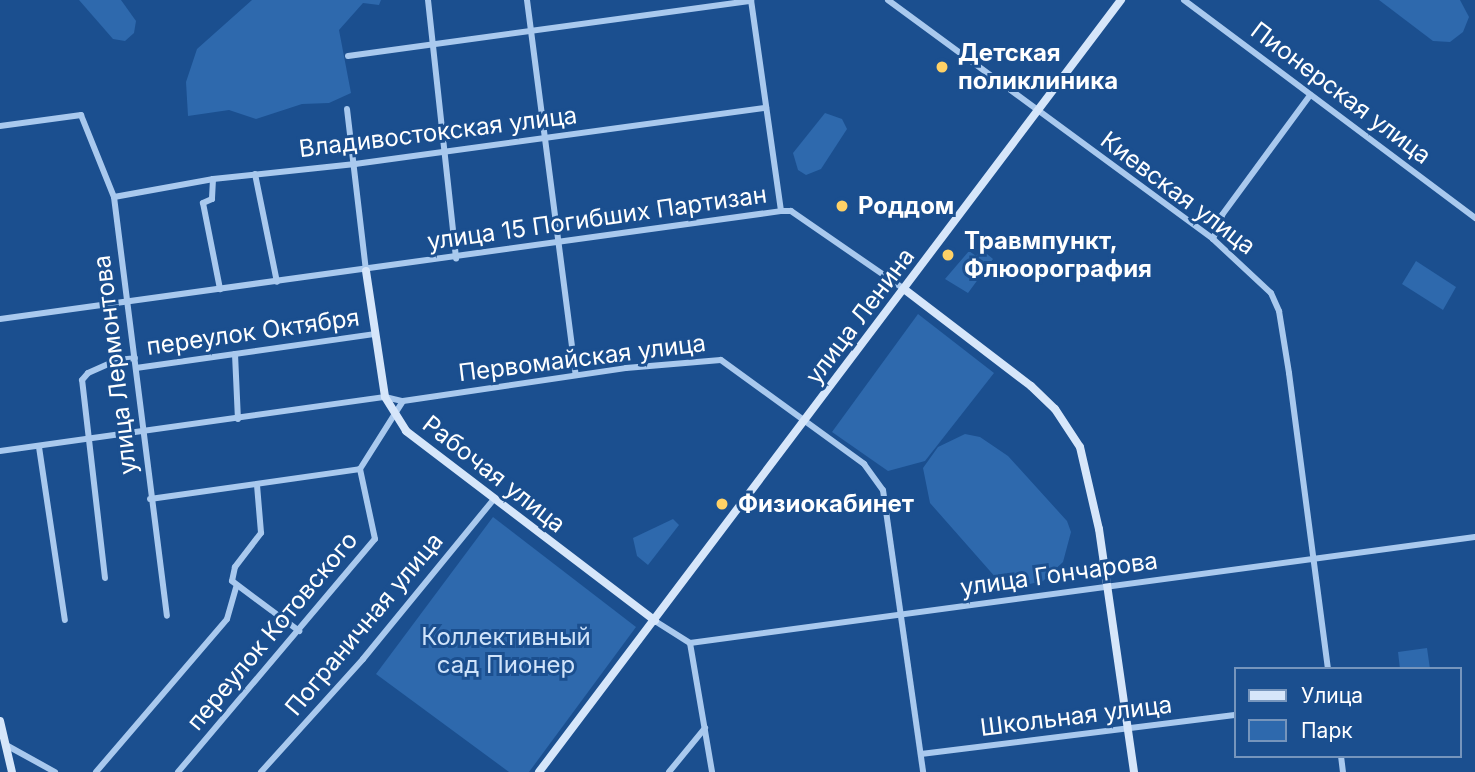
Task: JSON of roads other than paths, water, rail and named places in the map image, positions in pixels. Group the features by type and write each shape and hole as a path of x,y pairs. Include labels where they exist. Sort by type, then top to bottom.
{"street":[{"path":"428,0 456,258"},
{"path":"527,0 576,375"},
{"path":"348,56 751,0 781,211"},
{"name":"Киевская улица","path":"888,0 1213,239 1260,279 1279,311 1328,667"},
{"name":"улица Ленина","path":"539,772 1121,0"},
{"name":"Пионерская улица","path":"1184,0 1475,218"},
{"path":"1213,239 1215,224 1227,206 1310,95"},
{"name":"Владивостокская улица","path":"114,197 213,179 444,153 766,108"},
{"name":"Рабочая улица","path":"347,109 366,271 385,397 393,415 414,438 655,621"},
{"name":"улица Лермонтова","path":"0,126 81,115 114,197 130,301 142,432 167,616"},
{"path":"256,174 277,282"},
{"path":"213,179 212,199 203,204 220,289"},
{"name":"улица 15 Погибших Партизан","path":"0,319 791,211 904,289 1031,386 1069,428 1087,466 1134,772"},
{"name":"переулок Октября","path":"136,368 376,334"},
{"path":"235,354 238,419"},
{"path":"105,578 88,440 84,376 117,360 135,358"},
{"name":"Первомайская улица","path":"0,452 385,397 403,401 576,375 721,360 864,464 883,490 903,614 923,772"},
{"path":"150,499 360,469 403,401"},
{"path":"39,447 65,620"},
{"name":"переулок Котовского","path":"178,772 299,631 377,534 360,469"},
{"path":"257,485 262,527 232,576 236,587 299,631"},
{"name":"Пограничная улица","path":"261,772 363,659 495,499"},
{"name":"улица Гончарова","path":"690,643 1475,537"},
{"path":"96,772 227,619 236,587"},
{"path":"655,621 690,643 712,772"},
{"name":"Школьная улица","path":"921,754 1128,731 1234,715"},
{"path":"0,721 12,772"},
{"path":"669,772 705,728"},
{"path":"6,745 55,772"}],"place":[{"name":"Детская поликлиника","path":"942,67"},
{"name":"Роддом","path":"842,206"},
{"name":"Травмпункт, Флюорография","path":"948,255"},
{"name":"Физиокабинет","path":"722,504"}],"park label":[{"name":"Коллективный сад Пионер","path":"506,651"}]}
